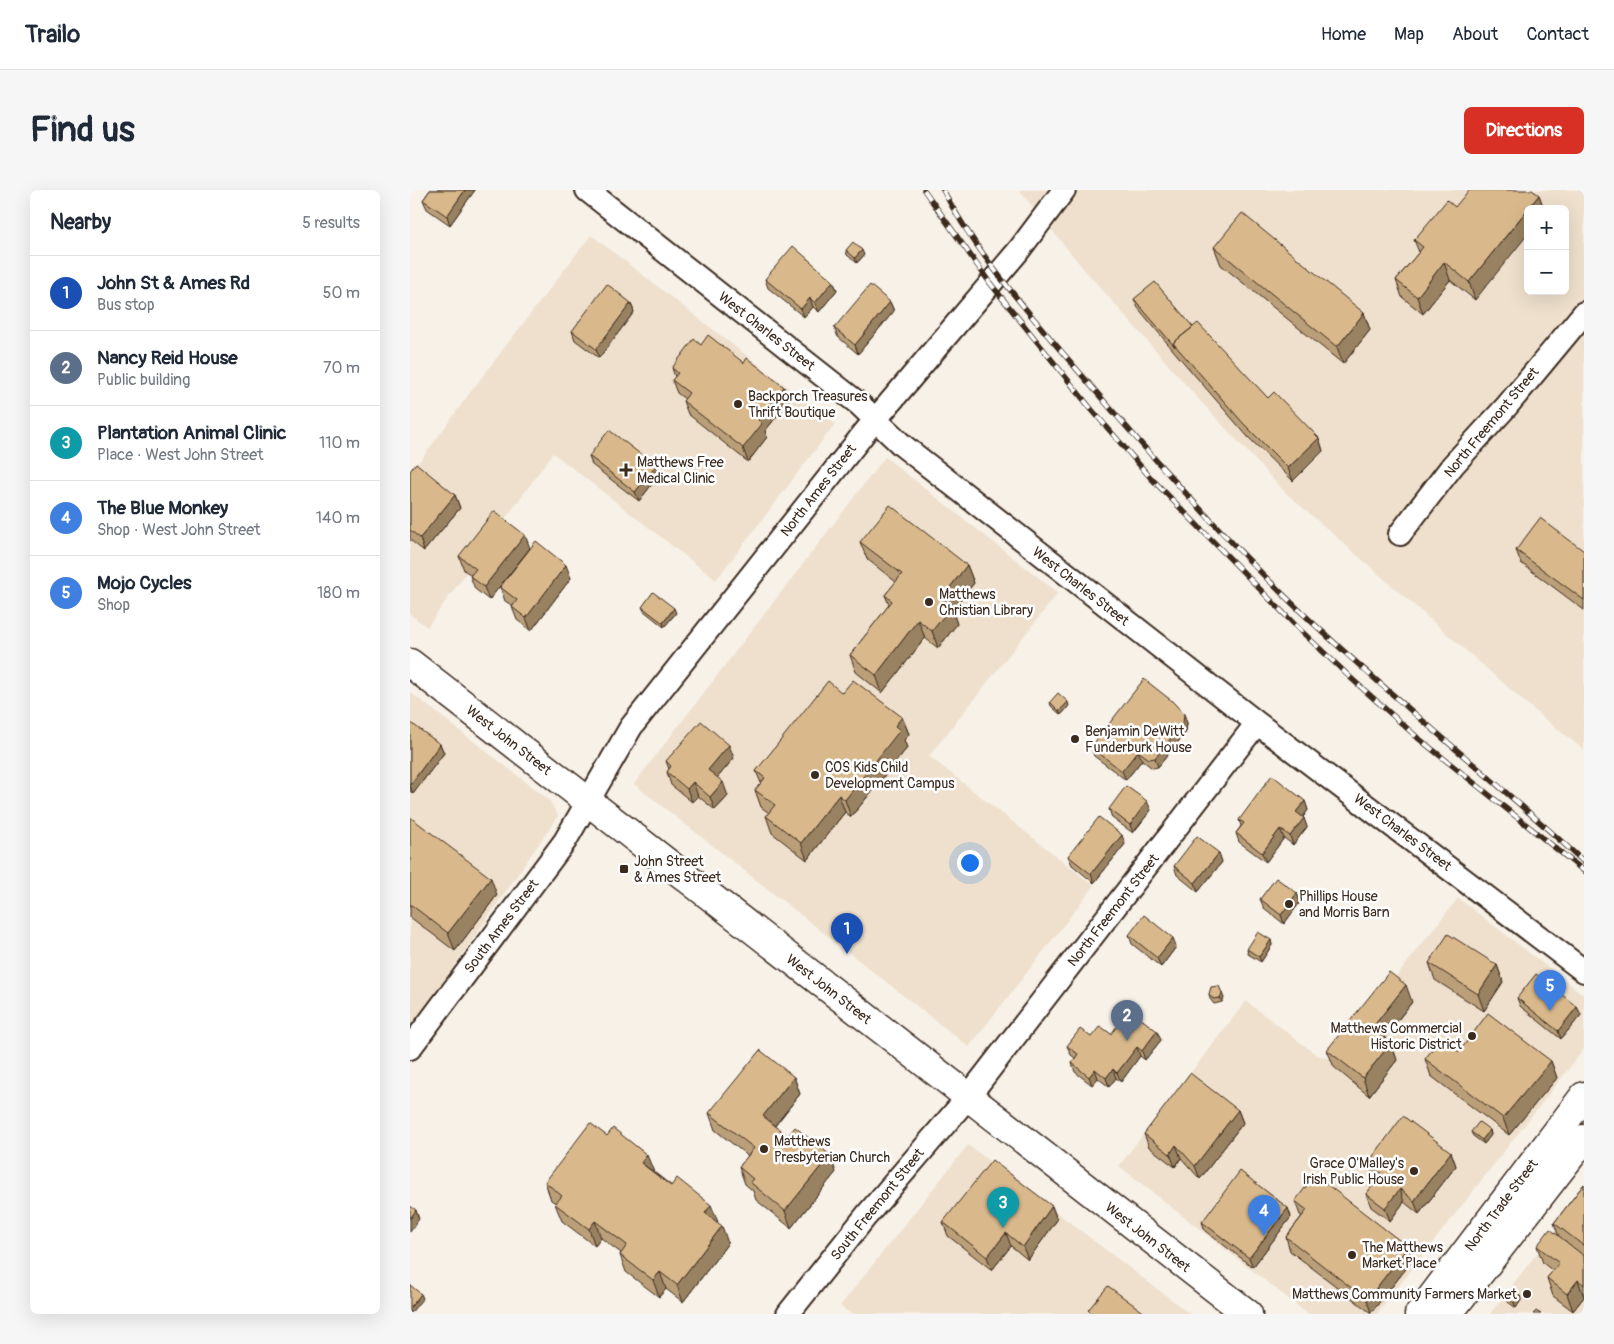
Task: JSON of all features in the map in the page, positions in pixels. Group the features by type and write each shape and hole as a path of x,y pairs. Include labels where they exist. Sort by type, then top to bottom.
{"main road":[{"name":"West John Street","path":"410,663 1248,1314"},
{"name":"North Trade Street","path":"1419,1314 1584,1096"},
{"name":"North Trade Street","path":"1448,1314 1584,1139"}],"street":[{"name":"West Charles Street","path":"587,190 860,404 902,445 1257,723 1584,971"},
{"name":"North Ames Street","path":"588,801 631,727 876,419 1018,250 1064,190"},
{"name":"North Freemont Street","path":"1400,534 1453,465 1506,407 1584,313"},
{"name":"North Freemont Street","path":"968,1097 1257,723"},
{"name":"South Ames Street","path":"410,1048 565,841 588,801"},
{"name":"South Freemont Street","path":"788,1314 866,1216 968,1097"}],"shaded area":[{"path":"1019,190 1584,190 1584,750 1541,716 1286,493 1202,403 1083,268"},
{"path":"591,235 835,424 716,580 553,453 427,627 410,614 410,475 472,390"},
{"path":"885,457 1058,593 929,756 1094,886 969,1047 634,784"},
{"path":"410,692 549,800 558,816 410,1030"},
{"path":"1458,898 1584,995 1584,1049 1377,1314 1308,1314 1119,1166 1246,1001 1317,1055 1332,1059"},
{"path":"968,1145 1190,1314 851,1314 840,1306"},
{"path":"1584,1192 1584,1314 1490,1314 1520,1275"}],"building":[{"path":"430,190 465,190 447,216 423,200"},
{"path":"1469,190 1532,190 1539,195 1531,205 1524,205 1524,214 1469,282 1444,262 1417,297 1396,280 1423,247 1414,240 1447,200 1455,207"},
{"path":"1242,213 1364,313 1337,347 1214,247"},
{"path":"853,242 862,250 855,258 846,250"},
{"path":"793,246 833,281 815,303 810,298 801,309 765,279"},
{"path":"1155,282 1193,327 1173,343 1175,347 1134,299"},
{"path":"607,284 631,303 596,349 572,331"},
{"path":"870,285 890,302 855,345 834,328"},
{"path":"1198,323 1268,398 1274,392 1319,438 1288,468 1243,423 1173,343"},
{"name":"Backporch Treasures Thrift Boutique","path":"708,335 744,363 747,358 784,387 758,420 762,424 743,448 683,401 689,393 672,380 678,373 672,368 694,339 701,345"},
{"name":"Matthews Free Medical Clinic","path":"609,430 656,466 635,492 589,456"},
{"path":"416,463 455,495 420,538 410,530 410,471"},
{"name":"Matthews Christian Library","path":"890,505 967,565 941,599 951,607 932,631 918,620 876,675 850,655 892,601 885,595 902,574 860,542"},
{"path":"494,511 525,535 484,587 470,576 476,569 459,556"},
{"path":"1540,518 1584,551 1584,600 1516,550"},
{"path":"536,541 566,565 526,618 512,607 517,600 500,587"},
{"path":"653,592 674,608 663,623 642,607"},
{"path":"1144,679 1172,701 1184,714 1183,723 1155,758 1149,759 1138,751 1122,771 1091,747"},
{"path":"853,680 902,717 895,726 900,730 845,800 839,795 801,843 766,816 775,805 755,790 765,778 756,771 828,681 842,693"},
{"path":"1058,693 1068,702 1059,711 1050,702"},
{"path":"701,721 729,745 708,770 723,782 710,797 693,782 687,789 667,772 671,766 666,761"},
{"path":"411,723 440,744 410,785 410,725"},
{"path":"1272,775 1305,801 1296,812 1304,818 1290,836 1280,829 1262,853 1236,833 1244,823 1239,820"},
{"path":"1126,786 1147,801 1130,825 1109,809"},
{"path":"410,817 491,878 448,933 410,904"},
{"path":"1099,817 1122,835 1091,874 1068,856"},
{"path":"1197,836 1219,853 1195,883 1174,866"},
{"path":"1276,878 1297,893 1281,915 1260,899"},
{"path":"1144,915 1173,938 1157,958 1129,935"},
{"path":"1258,932 1271,940 1259,957 1247,949"},
{"path":"1448,934 1497,965 1478,994 1429,963"},
{"path":"1389,972 1406,985 1372,1028 1391,1043 1363,1078 1327,1050"},
{"path":"1536,974 1577,1007 1558,1031 1517,998"},
{"path":"1219,986 1222,993 1220,998 1213,999 1209,994 1211,987"},
{"path":"1488,1013 1551,1061 1503,1118 1425,1059 1441,1038 1459,1052"},
{"path":"1140,1018 1157,1031 1142,1051 1137,1047 1117,1073 1113,1069 1106,1078 1095,1069 1089,1077 1072,1063 1078,1054 1067,1046 1080,1029 1091,1037 1100,1026 1111,1034 1120,1022 1131,1030"},
{"name":"Matthews Presbyterian Church","path":"760,1050 794,1077 763,1116 788,1136 795,1127 830,1155 785,1211 750,1182 753,1179 739,1167 754,1148 709,1113"},
{"path":"1190,1073 1238,1110 1195,1166 1176,1145 1170,1154 1144,1134"},
{"name":"Grace O'Malley's Irish Public House","path":"1403,1116 1451,1152 1414,1201 1400,1189 1385,1208 1366,1194 1382,1174 1368,1163"},
{"path":"1479,1122 1490,1130 1482,1140 1471,1132"},
{"path":"590,1123 607,1136 613,1128 647,1155 641,1163 671,1186 677,1178 711,1205 705,1213 722,1226 677,1285 660,1272 653,1280 620,1255 627,1245 595,1221 589,1229 555,1204 562,1196 545,1182"},
{"path":"992,1160 1052,1206 1023,1247 1006,1233 987,1257 943,1222"},
{"path":"1240,1171 1288,1208 1249,1258 1202,1222"},
{"name":"The Matthews Market Place","path":"1315,1175 1408,1247 1367,1300 1286,1237 1307,1210 1295,1201"},
{"path":"1584,1184 1584,1246 1554,1223"},
{"path":"410,1206 416,1210 410,1219"},
{"path":"1550,1229 1584,1256 1584,1285 1578,1280 1567,1294 1547,1278 1559,1263 1537,1246"},
{"path":"410,1285 421,1294 410,1308"},
{"path":"1108,1286 1146,1314 1092,1314 1088,1310"},
{"path":"1512,1290 1520,1296 1514,1303 1506,1297"}],"railway":[{"path":"924,190 990,283 1092,410 1150,477 1299,629 1353,680 1418,738 1584,871"},
{"path":"943,190 972,238 1006,285 1106,403 1212,522 1331,640 1584,862"}],"place":[{"name":"Backporch Treasures Thrift Boutique","path":"738,404"},
{"name":"Matthews Free Medical Clinic","path":"626,470"},
{"name":"Matthews Christian Library","path":"929,602"},
{"name":"Benjamin DeWitt Funderburk House","path":"1075,739"},
{"name":"COS Kids Child Development Campus","path":"815,775"},
{"name":"John Street & Ames Street","path":"624,869"},
{"name":"Phillips House and Morris Barn","path":"1289,904"},
{"name":"John St & Ames Rd","path":"847,954"},
{"name":"Mojo Cycles","path":"1550,1011"},
{"name":"Matthews Commercial Historic District","path":"1472,1036"},
{"name":"Nancy Reid House","path":"1127,1041"},
{"name":"Matthews Presbyterian Church","path":"764,1149"},
{"name":"Grace O'Malley's Irish Public House","path":"1414,1171"},
{"name":"Plantation Animal Clinic","path":"1003,1228"},
{"name":"The Blue Monkey","path":"1264,1236"},
{"name":"The Matthews Market Place","path":"1352,1255"},
{"name":"Matthews Community Farmers Market","path":"1527,1294"}]}
